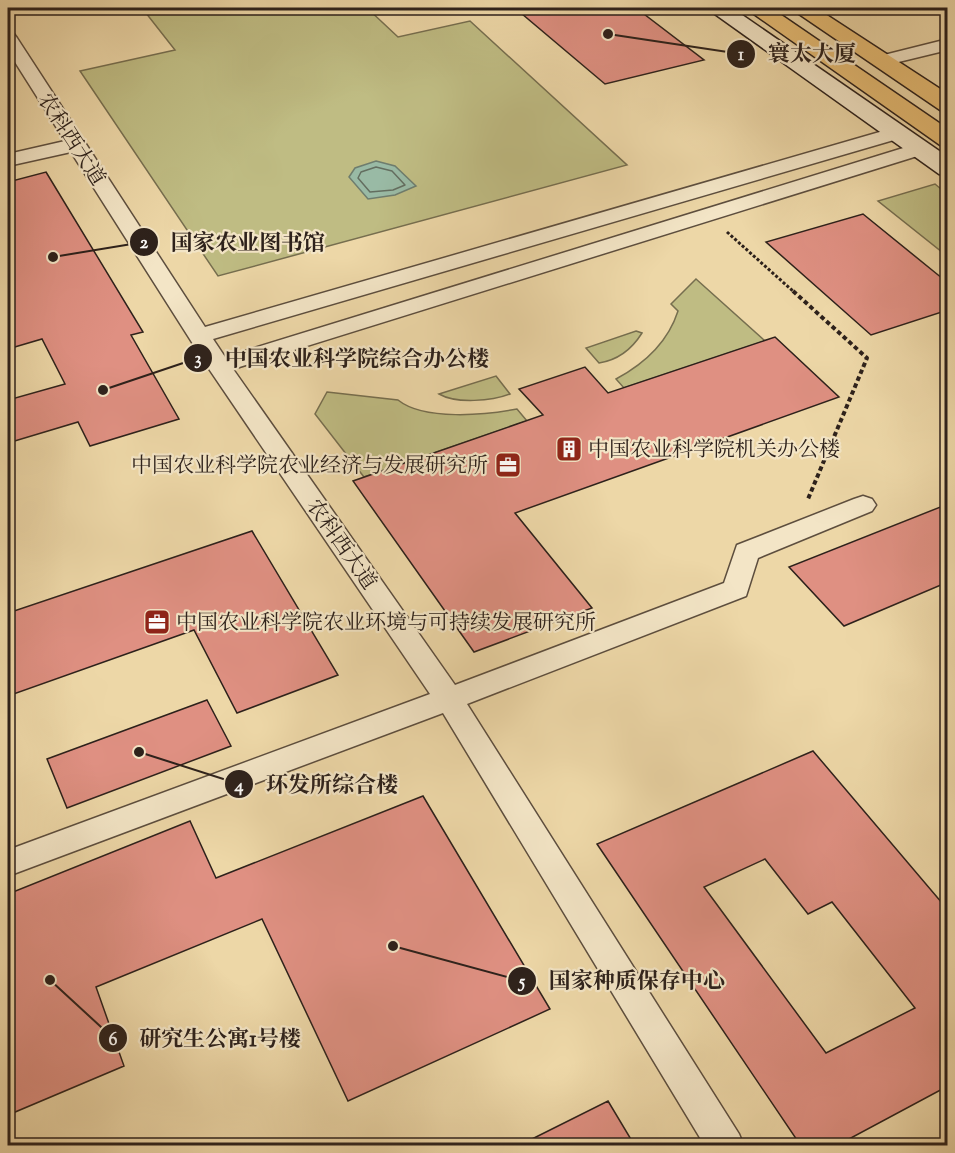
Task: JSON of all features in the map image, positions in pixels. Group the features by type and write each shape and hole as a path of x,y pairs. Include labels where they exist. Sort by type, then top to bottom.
{"main road":[{"path":"758,8 948,140"},
{"path":"803,8 948,105"}],"street":[{"path":"719,8 948,169"},
{"path":"882,61 944,37"},
{"name":"农科西大道","path":"8,38 219,366 449,699 726,1146"},
{"path":"200,336 897,133"},
{"path":"8,160 75,145"},
{"path":"219,366 920,149"},
{"path":"8,863 449,699 736,589 746,552 863,505"}],"path":[{"path":"708,214 867,358 794,533"}],"shaded area":[{"path":"142,8 367,8 398,37 470,21 627,165 218,276 80,71 175,50"},
{"path":"935,184 947,194 947,256 878,201"},
{"path":"696,279 765,341 624,388 616,379 654,351 668,333 678,311 671,304"},
{"path":"636,331 642,333 634,344 624,353 606,362 599,363 586,348"},
{"path":"496,376 510,394 494,398 464,400 439,394"},
{"path":"327,392 398,400 409,407 439,414 489,413 517,409 527,421 364,477 315,414"}],"water":[{"path":"376,161 395,166 416,186 395,195 368,199 349,177 355,168"}],"building":[{"path":"515,8 636,8 704,60 605,84"},
{"path":"46,172 143,332 131,335 179,419 90,446 78,422 8,443 8,400 65,384 42,339 8,349 8,182"},
{"path":"863,214 948,283 948,310 871,335 766,242"},
{"name":"中国农业科学院机关办公楼","path":"775,337 839,397 515,513 592,608 474,652 353,481 543,415 519,389 585,367 608,393"},
{"path":"948,504 948,582 844,626 789,567"},
{"name":"中国农业科学院农业环境与可持续发展研究所","path":"252,531 338,675 237,713 194,630 8,696 8,613"},
{"path":"207,700 231,746 67,808 47,759"},
{"path":"813,751 948,910 948,1086 836,1146 801,1146 597,844","holes":["765,859 808,914 832,902 915,1008 826,1053 704,887"]},
{"path":"423,796 550,1009 348,1101 262,919 96,987 124,1066 8,1115 8,894 190,821 216,878"},
{"path":"608,1101 635,1146 518,1146"}],"place":[{"name":"寰太大厦","path":"608,34"},
{"name":"国家农业图书馆","path":"53,257"},
{"name":"中国农业科学院综合办公楼","path":"103,390"},
{"name":"中国农业科学院机关办公楼","path":"569,449"},
{"name":"中国农业科学院农业经济与发展研究所","path":"508,465"},
{"name":"中国农业科学院农业环境与可持续发展研究所","path":"157,622"},
{"name":"环发所综合楼","path":"139,752"},
{"name":"国家种质保存中心","path":"393,946"},
{"name":"研究生公寓1号楼","path":"50,980"}]}
